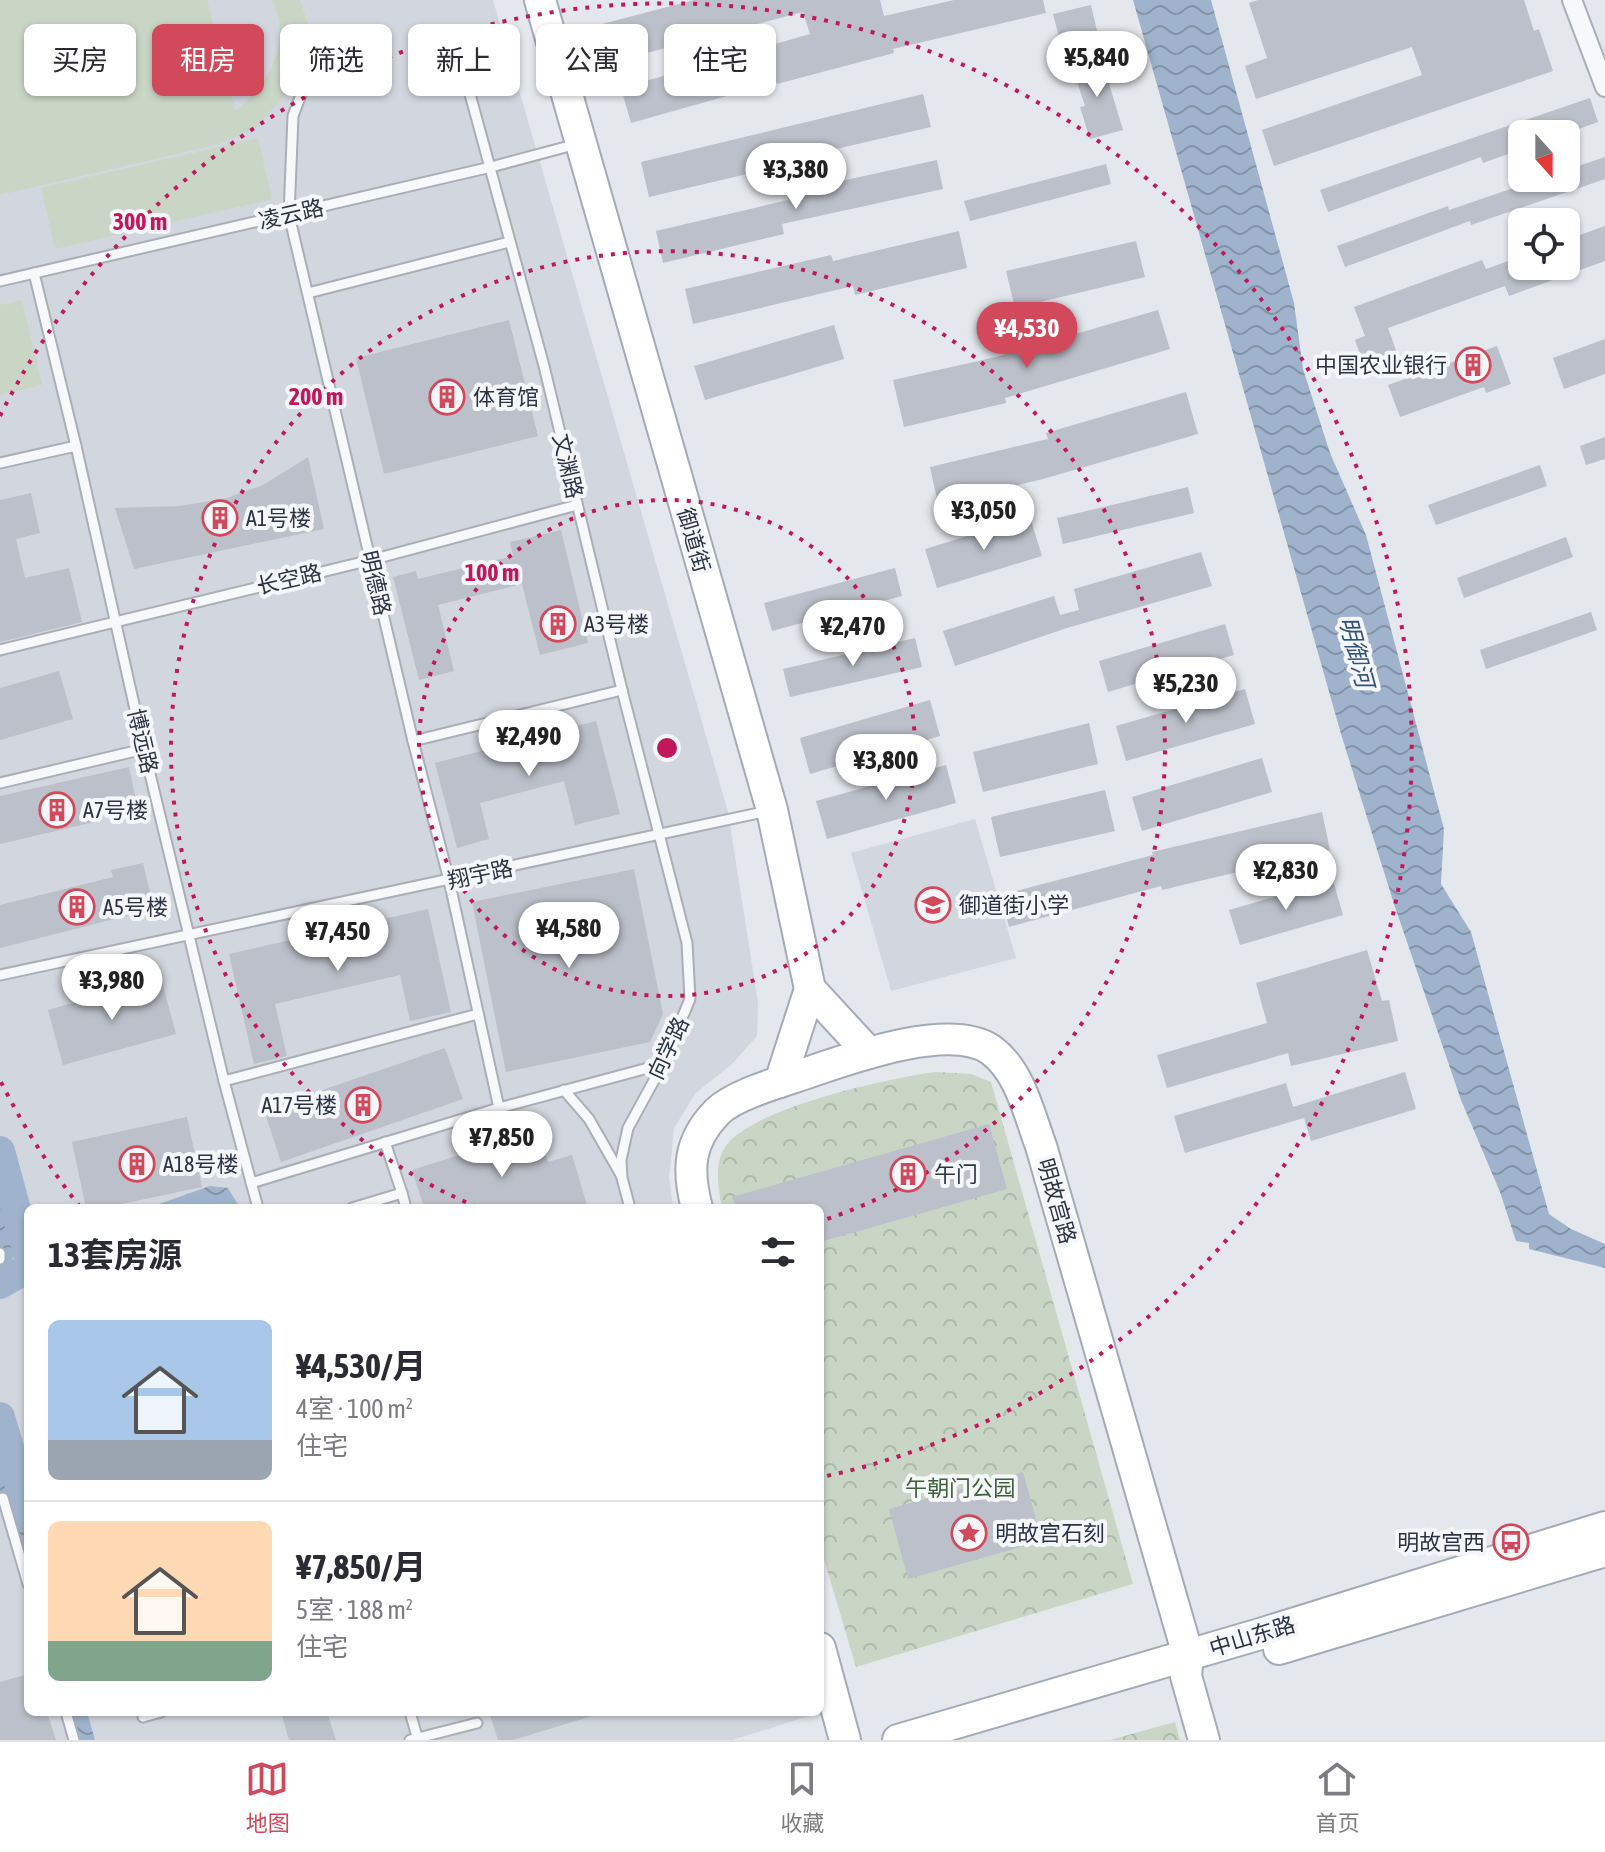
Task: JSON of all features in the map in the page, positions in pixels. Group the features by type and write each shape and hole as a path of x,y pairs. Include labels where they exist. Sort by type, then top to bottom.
{"main road":[{"name":"御道街","path":"540,0 772,810 810,989 780,1082"},
{"path":"810,989 869,1053"},
{"name":"明故宫路","path":"696,1204 690,1167 693,1151 708,1122 720,1109 780,1082 869,1053 922,1042 965,1041 988,1048 1011,1071 1041,1146 1187,1666 1204,1740"},
{"name":"中山东路","path":"962,1740 1605,1527"},
{"name":"中山东路","path":"898,1740 1187,1666 1605,1551"},
{"path":"824,1663 845,1740"}],"street":[{"path":"1572,0 1604,83"}],"lane":[{"name":"明德路","path":"301,96 293,116 289,215 413,741 449,880 499,1108"},
{"name":"文渊路","path":"471,96 544,366 622,690 661,836"},
{"name":"凌云路","path":"0,281 289,215 581,143"},
{"path":"308,293 509,242"},
{"name":"博远路","path":"34,273 144,749 257,1204"},
{"path":"0,463 76,446"},
{"name":"长空路","path":"0,650 371,560 577,505"},
{"path":"413,741 622,690"},
{"path":"0,783 144,749"},
{"name":"翔宇路","path":"0,975 772,810"},
{"name":"向学路","path":"629,1204 621,1160 628,1128 663,1064 690,999 687,943 661,836"},
{"path":"224,1081 478,1014"},
{"path":"251,1183 499,1108 663,1064"},
{"path":"564,1090 589,1119 622,1178"},
{"path":"385,1142 405,1204"},
{"path":"365,1204 402,1193"},
{"path":"0,1253 0,1259"},
{"path":"0,1499 3,1498 24,1570"},
{"path":"67,1716 74,1740"},
{"path":"411,1716 415,1739 477,1723"}],"shaded area":[{"path":"0,0 493,0 500,24 408,24 408,96 520,96 520,93 728,812 758,1003 757,1036 732,1064 696,1093 674,1128 669,1178 672,1204 24,1204 24,1716 809,1716 732,1740 0,1740"},
{"name":"御道街小学","path":"975,819 1016,958 891,991 851,853"}],"green space":[{"path":"0,0 207,0 213,24 152,24 152,96 231,96 235,111 251,96 264,96 264,80 274,62 280,31 280,96 284,96 256,128 219,144 0,195"},
{"path":"272,0 300,0 308,24 280,24 280,31"},
{"path":"258,138 272,199 55,249 41,188"},
{"path":"22,300 42,385 0,395 0,305"},
{"name":"午朝门公园","path":"936,1072 971,1074 991,1082 1133,1584 856,1667 824,1559 824,1204 721,1204 718,1166 728,1143 767,1118 826,1096"},
{"path":"1175,1722 1180,1740 1110,1740"}],"water":[{"name":"明御河","path":"1133,0 1211,0 1294,303 1303,369 1330,453 1366,535 1444,829 1441,884 1471,932 1549,1214 1571,1229 1605,1244 1605,1268 1529,1249 1529,1243 1516,1241 1500,1192 1461,1100 1394,904 1341,734"},
{"path":"0,1167 18,1237 11,1266 0,1275"},
{"path":"210,1186 228,1188 238,1204 159,1204"},
{"path":"0,1421 24,1506 24,1573 0,1492"},
{"path":"68,1716 88,1716 95,1740 76,1740"}],"building":[{"path":"694,0 880,0 884,16 954,0 1043,0 1046,13 893,49 894,53 777,84 776,44 810,34 803,12 757,24 664,24 664,48 648,53 648,24 602,24"},
{"path":"1258,0 1524,0 1534,31 1539,29 1553,71 1274,166 1262,130 1422,75 1412,47 1256,99 1245,66 1267,58 1249,3"},
{"path":"1091,5 1098,35 1061,44 1053,14"},
{"path":"1101,57 1123,130 1090,139 1080,107 1085,106 1072,66"},
{"path":"664,76 664,96 726,96 631,123 623,96 648,96 648,80"},
{"path":"923,94 931,127 767,165 768,169 649,197 641,162"},
{"path":"1590,98 1598,122 1580,129 1580,120 1525,120"},
{"path":"1508,126 1508,154 1483,163 1481,157 1328,212 1320,190"},
{"path":"1605,157 1605,179 1580,188 1580,165"},
{"path":"937,160 943,189 782,224 784,234 663,263 656,231 788,200 787,193"},
{"path":"1106,164 1111,184 970,221 964,201"},
{"path":"1508,190 1567,192 1521,208 1508,208 1508,212 1471,225 1470,221 1345,267 1337,246 1448,206 1449,210"},
{"path":"1605,226 1605,261 1580,270 1580,235"},
{"path":"959,231 967,268 855,295 853,286 693,324 685,289 831,255 833,261"},
{"path":"1136,241 1145,277 1015,308 1006,271"},
{"path":"1482,260 1486,269 1508,261 1508,280 1553,280 1509,296 1505,286 1388,328 1397,353 1364,365 1355,340 1365,336 1354,307"},
{"path":"1158,310 1170,349 1005,398 1006,403 904,427 893,380 996,357"},
{"name":"体育馆","path":"509,320 538,436 384,474 356,358"},
{"path":"834,325 844,359 705,400 694,366"},
{"path":"1605,339 1605,374 1564,389 1553,358"},
{"name":"中国农业银行","path":"1497,346 1511,384 1486,393 1484,387 1400,417 1388,385"},
{"path":"1186,392 1198,434 1043,479 938,504 930,467 1048,439 1046,433"},
{"path":"1605,437 1605,459 1586,465 1580,446"},
{"name":"A1号楼","path":"308,457 324,529 134,569 115,508 179,506 224,499 263,485"},
{"path":"1540,465 1547,486 1436,525 1428,505"},
{"path":"1188,487 1194,513 1063,544 1057,518"},
{"path":"31,493 40,533 16,539 25,578 69,568 82,622 0,642 0,500"},
{"path":"1030,517 1042,556 937,588 925,549"},
{"name":"A3号楼","path":"561,530 588,643 540,655 522,584 438,605 454,671 419,680 393,577 416,571 418,579 513,556 510,542"},
{"path":"1566,537 1573,557 1464,598 1457,578"},
{"path":"1201,552 1212,586 1067,628 955,666 943,631 1054,596 1060,615 1079,610 1074,589"},
{"path":"895,568 902,596 772,631 764,603"},
{"path":"1591,612 1597,630 1486,669 1480,650"},
{"path":"1225,624 1234,655 1108,692 1099,661"},
{"path":"915,638 922,667 790,697 783,669"},
{"path":"59,671 73,719 0,740 0,688"},
{"path":"1245,689 1255,724 1126,761 1116,726"},
{"path":"930,700 940,736 810,774 800,738"},
{"path":"596,721 620,814 575,825 564,781 480,803 489,839 457,848 435,763"},
{"path":"1089,723 1098,764 983,792 973,752"},
{"path":"1262,758 1272,792 1142,831 1132,797"},
{"path":"946,765 956,803 827,839 816,801"},
{"name":"A7号楼","path":"129,767 137,805 93,815 94,822 0,844 0,796"},
{"path":"1105,790 1115,831 1000,857 991,817"},
{"path":"1322,812 1330,850 1162,890 1161,886 1009,927 1001,895 1153,855 1152,852"},
{"name":"A5号楼","path":"143,863 154,909 0,948 0,905 113,877 111,870"},
{"path":"634,869 663,1014 650,1042 506,1072 472,902"},
{"path":"1333,880 1343,915 1240,945 1229,910"},
{"path":"428,909 451,1012 410,1021 400,975 275,1004 287,1056 254,1064 229,954"},
{"path":"1367,950 1382,1001 1389,1000 1398,1041 1291,1066 1288,1053 1167,1088 1157,1055 1267,1023 1256,983"},
{"path":"161,978 176,1034 63,1065 48,1010"},
{"name":"A17号楼","path":"445,1048 463,1099 281,1162 264,1110"},
{"path":"1405,1072 1416,1109 1311,1141 1304,1118 1185,1153 1174,1116 1286,1083 1293,1107"},
{"name":"A18号楼","path":"187,1117 202,1187 121,1204 85,1204 72,1142"},
{"name":"午门","path":"989,1124 1007,1189 824,1241 824,1204 735,1204 732,1197"},
{"path":"537,1130 548,1162 572,1155 587,1204 423,1204 412,1170"},
{"path":"1023,1472 1042,1541 908,1579 889,1509"},
{"path":"24,1675 24,1716 48,1716 56,1740 0,1740 0,1682"},
{"path":"282,1716 328,1716 336,1740 289,1740"},
{"path":"490,1716 592,1716 513,1740 498,1740"}],"waterway":[{"path":"0,1151 24,1239"},
{"path":"0,1284 24,1270"},
{"path":"0,1417 24,1499"}],"place":[{"name":"中国农业银行","path":"1473,365"},
{"name":"体育馆","path":"447,397"},
{"name":"A1号楼","path":"220,518"},
{"name":"A3号楼","path":"558,624"},
{"name":"A7号楼","path":"57,810"},
{"name":"御道街小学","path":"933,905"},
{"name":"A5号楼","path":"77,907"},
{"name":"A17号楼","path":"363,1105"},
{"name":"A18号楼","path":"137,1164"},
{"name":"午门","path":"908,1174"},
{"name":"明故宫石刻","path":"969,1533"},
{"name":"明故宫西","path":"1511,1542"}]}
